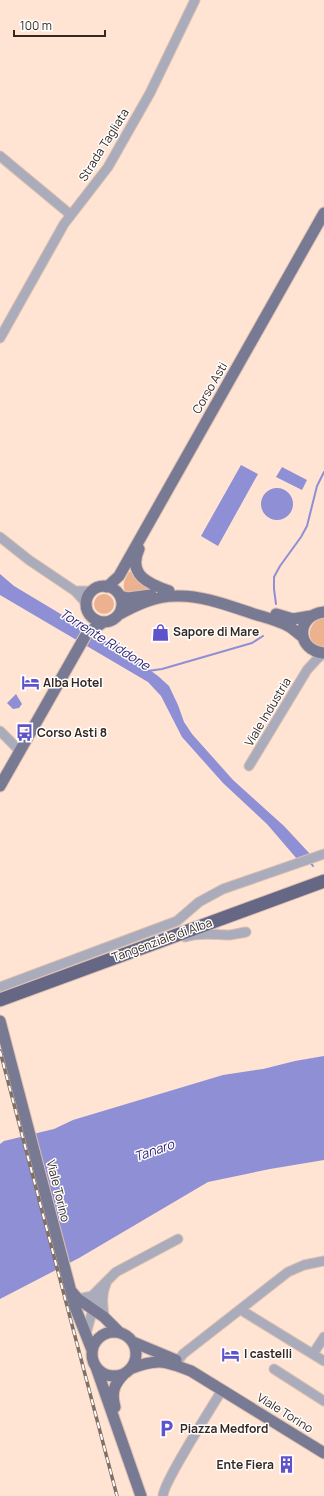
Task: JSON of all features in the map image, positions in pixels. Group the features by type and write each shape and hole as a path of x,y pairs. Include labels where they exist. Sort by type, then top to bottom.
{"highway":[{"name":"Tangenziale di Alba","path":"0,1000 211,918 324,872"},
{"name":"Tangenziale di Alba","path":"0,991 324,880"}],"main road":[{"name":"Corso Asti","path":"119,576 324,213"},
{"path":"169,591 152,586 143,579 138,573 135,562 142,544 188,464 192,446"},
{"path":"107,587 119,576"},
{"path":"118,615 122,606 119,595 119,576"},
{"path":"87,634 89,595 97,588 107,587 112,588 119,595 128,598 169,591 188,591 215,596 287,618 300,619 324,612"},
{"path":"1,784 87,634 104,622 114,619 129,609 154,599 176,596 188,596 218,602 278,621 288,626 303,638 306,644 314,651 324,653"},
{"path":"88,608 95,619 104,622"},
{"path":"303,638 304,626 311,616"},
{"name":"Viale Torino","path":"0,1022 75,1307 92,1350"},
{"name":"Viale Torino","path":"69,1284 78,1299 104,1317 119,1332"},
{"path":"132,1471 127,1444 114,1404 113,1395 115,1385 135,1362 136,1354 133,1342 125,1334 119,1332 108,1332 101,1336 94,1345 92,1356 140,1496"},
{"name":"Viale Torino","path":"133,1342 178,1361 191,1371 324,1453"},
{"name":"Viale Torino","path":"127,1371 153,1361 173,1364 191,1371"},
{"path":"96,1367 107,1375 115,1376 127,1371"}],"street":[{"name":"Strada Tagliata","path":"0,338 64,224 108,167 150,93 195,0"},
{"path":"0,156 70,215"},
{"path":"0,537 29,560 75,591 88,608"},
{"path":"75,591 92,591"},
{"name":"Viale Industria","path":"307,670 310,648"},
{"name":"Viale Industria","path":"249,766 307,670 324,653"},
{"path":"0,731 20,751"},
{"path":"0,987 177,921 199,902 212,894 324,854"},
{"path":"0,1005 192,935 231,935 246,932"},
{"path":"78,1299 92,1296 116,1272 178,1239"},
{"path":"178,1361 183,1354 288,1272 299,1266 324,1261"},
{"path":"104,1317 103,1292 110,1278"},
{"path":"86,1334 92,1308 98,1291"},
{"path":"241,1310 324,1361"},
{"path":"313,1354 324,1337"},
{"path":"274,1369 324,1401"},
{"path":"163,1496 163,1491 174,1471 222,1390"}],"shaded area":[{"path":"135,571 156,589 140,595 126,593 124,587 125,580 129,572"},
{"path":"104,594 111,597 114,604 111,611 104,614 97,611 94,604 97,597"},
{"path":"321,618 324,618 324,647 318,646 314,643 310,635 312,625"}],"water":[{"path":"241,465 258,474 218,546 201,536"},
{"path":"282,467 307,480 302,490 276,477"},
{"path":"274,488 280,488 289,492 293,504 289,516 280,520 274,520 265,516 261,507 261,501 265,492"},
{"path":"0,574 14,586 129,655 158,676 169,686 184,722 192,734 233,780 284,826 310,854 297,859 267,824 223,783 182,737 161,696 148,682 0,595"},
{"path":"16,694 22,704 19,708 13,709 7,703"},
{"name":"Tanaro","path":"324,1056 324,1160 270,1169 208,1182 79,1258 0,1299 0,1144 4,1141 54,1129 73,1120 223,1075 263,1069"}],"waterway":[{"path":"276,604 274,577 307,526 317,486 324,472"},
{"path":"148,671 162,669 252,643 263,636"},
{"name":"Torrente Riddone","path":"309,861 313,866"}],"railway":[{"path":"0,1051 117,1496"}],"place":[{"name":"Sapore di Mare","path":"160,632"},
{"name":"Alba Hotel","path":"30,683"},
{"name":"Corso Asti 8","path":"24,733"},
{"name":"I castelli","path":"231,1354"},
{"name":"Piazza Medford","path":"167,1429"},
{"name":"Ente Fiera","path":"287,1465"}]}
